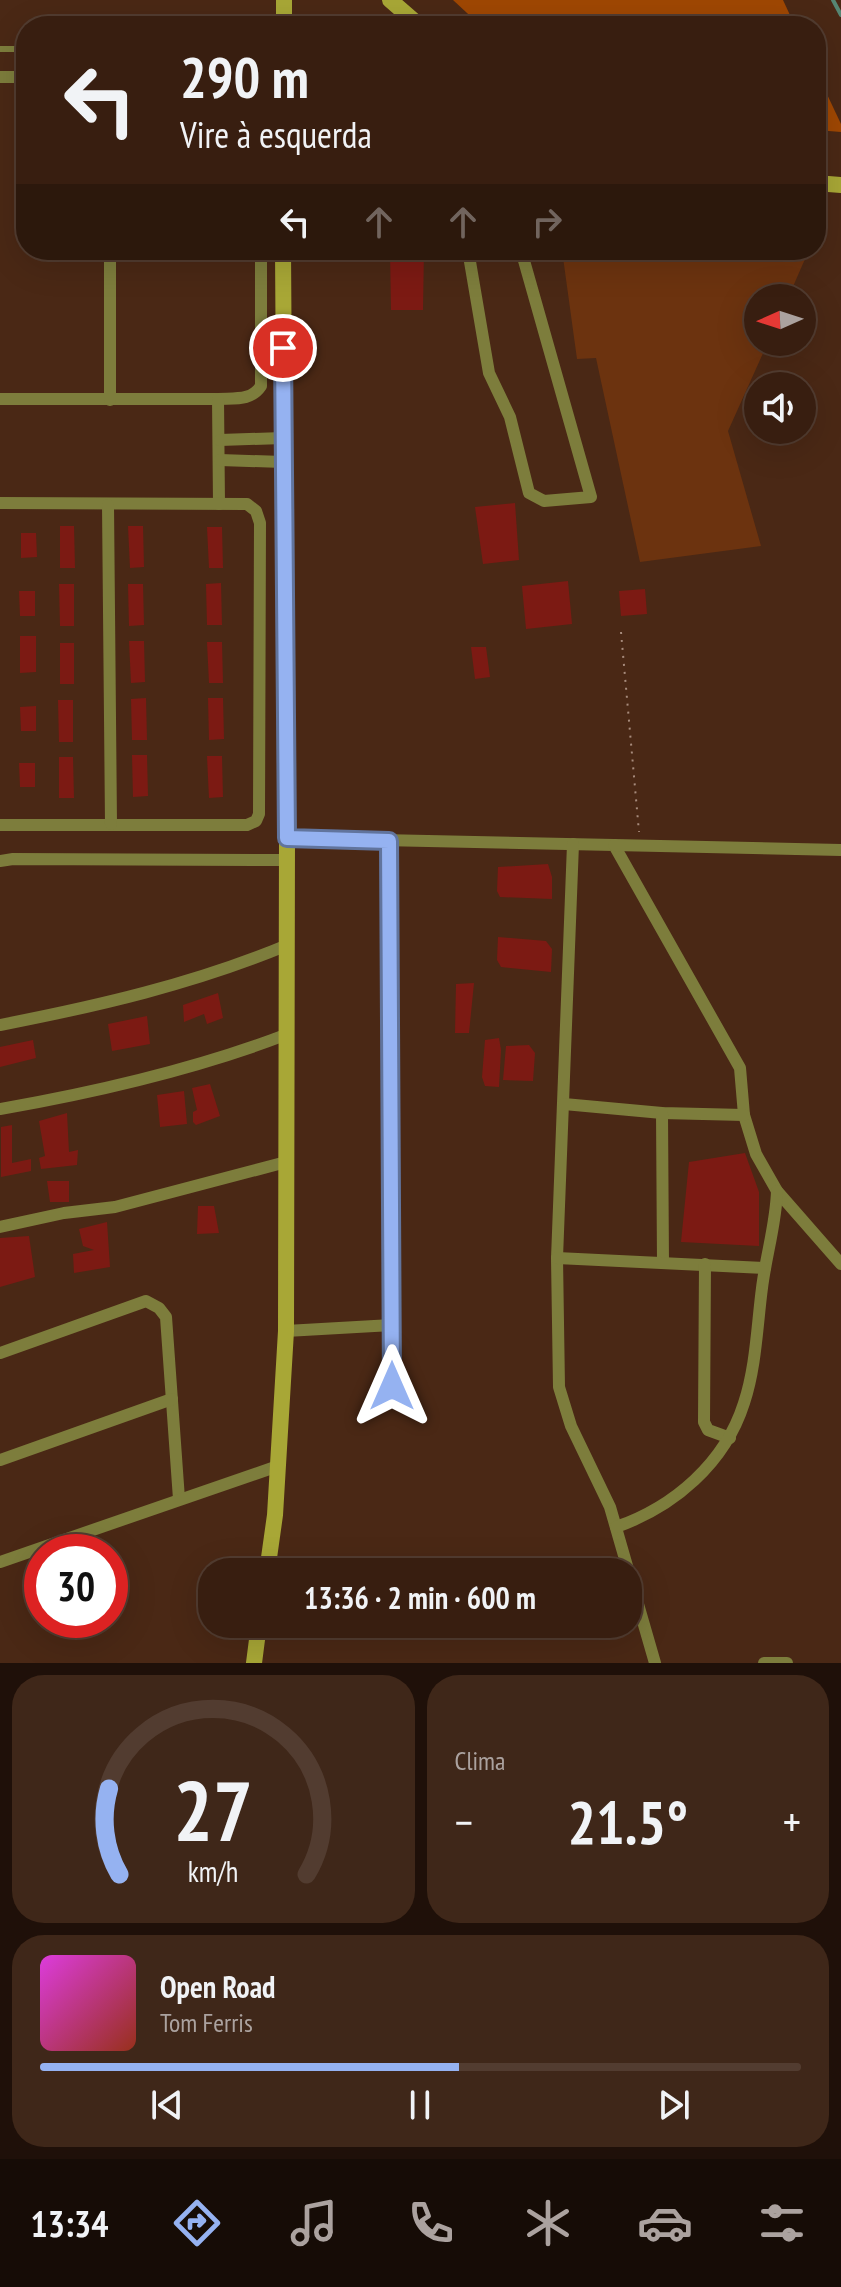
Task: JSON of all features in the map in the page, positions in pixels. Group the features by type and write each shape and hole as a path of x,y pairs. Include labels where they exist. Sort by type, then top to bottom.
{"street":[{"path":"390,0 408,16"},
{"path":"110,260 110,400"},
{"path":"0,399 218,399 248,398 256,394 261,386 261,260"},
{"path":"268,1558 278,1466 286,1331 283,260"},
{"path":"470,260 489,373 510,417 529,493 544,501 591,497 524,260"},
{"path":"218,399 219,504"},
{"path":"220,440 283,438"},
{"path":"220,460 283,462"},
{"path":"0,503 247,504 256,511 260,523 259,814 256,821 247,825 0,825"},
{"path":"108,505 111,824"},
{"path":"287,838 841,850"},
{"path":"389,841 392,1386"},
{"path":"573,844 557,1258 559,1387 571,1426 610,1507 655,1663"},
{"path":"614,845 740,1068 744,1115 756,1154 777,1191 841,1264"},
{"path":"0,861 286,860"},
{"path":"0,1025 142,995 285,946"},
{"path":"0,1109 148,1078 285,1035"},
{"path":"564,1104 662,1113 744,1115"},
{"path":"662,1113 663,1263"},
{"path":"0,1227 52,1215 115,1207 286,1162"},
{"path":"616,1527 649,1514 680,1494 730,1438 744,1403 750,1376 765,1268 776,1217 777,1191"},
{"path":"557,1258 765,1268"},
{"path":"705,1264 704,1422 708,1430 730,1438"},
{"path":"0,1353 146,1301 159,1308 166,1317 179,1499"},
{"path":"286,1331 392,1325"},
{"path":"0,1460 172,1399"},
{"path":"0,1562 278,1466"},
{"path":"254,1663 257,1638"},
{"path":"764,1663 787,1663"}],"path":[{"path":"621,632 640,845"}],"shaded area":[{"path":"453,0 783,0 790,16 470,16"},
{"path":"826,92 841,124 841,132 826,131"},
{"path":"563,260 805,260 794,284 744,284 744,356 762,356 755,372 744,372 744,395 728,431 761,546 640,562 596,358 577,359"}],"building":[{"path":"390,260 424,260 423,310 391,310"},
{"path":"515,503 519,560 483,564 475,507"},
{"path":"60,526 74,526 75,568 60,568"},
{"path":"128,526 143,526 144,567 130,568"},
{"path":"207,527 222,527 223,568 209,568"},
{"path":"21,533 36,533 37,557 21,558"},
{"path":"568,581 572,624 526,629 522,586"},
{"path":"221,583 222,625 207,625 206,584"},
{"path":"59,584 74,584 74,626 60,626"},
{"path":"128,584 143,584 144,625 129,626"},
{"path":"645,589 647,614 621,616 619,591"},
{"path":"19,591 35,591 35,616 20,616"},
{"path":"20,636 36,636 36,672 20,673"},
{"path":"129,641 144,641 145,682 131,683"},
{"path":"207,642 222,642 223,683 209,683"},
{"path":"60,643 74,643 74,684 60,684"},
{"path":"471,647 486,647 490,677 475,679"},
{"path":"146,698 147,740 132,740 131,699"},
{"path":"208,698 223,698 224,739 209,740"},
{"path":"58,700 73,700 73,742 59,742"},
{"path":"36,706 36,731 21,731 20,707"},
{"path":"132,755 147,755 148,796 133,797"},
{"path":"207,756 222,756 223,797 209,798"},
{"path":"59,757 73,757 74,798 59,798"},
{"path":"19,763 35,763 35,787 20,787"},
{"path":"548,864 552,877 552,899 500,897 497,891 498,867"},
{"path":"498,937 546,941 552,949 551,972 501,967 497,960"},
{"path":"474,983 469,1033 455,1033 456,984"},
{"path":"218,993 223,1018 207,1024 204,1014 184,1022 183,1005"},
{"path":"147,1016 150,1044 112,1051 108,1024"},
{"path":"499,1038 499,1087 485,1086 482,1077 485,1040"},
{"path":"33,1040 36,1058 0,1067 0,1047"},
{"path":"529,1045 535,1053 533,1081 503,1080 506,1046"},
{"path":"210,1084 220,1116 196,1125 193,1122 193,1112 197,1110 192,1088"},
{"path":"184,1091 187,1124 160,1127 157,1095"},
{"path":"67,1113 69,1152 78,1150 77,1165 41,1169 39,1158 45,1156 39,1121"},
{"path":"12,1125 12,1163 31,1159 31,1171 1,1177 1,1127"},
{"path":"745,1153 759,1192 759,1246 681,1242 689,1162"},
{"path":"47,1181 69,1181 69,1202 50,1202"},
{"path":"198,1206 214,1206 219,1233 197,1234"},
{"path":"107,1222 110,1267 74,1273 73,1254 94,1250 83,1246 79,1229"},
{"path":"29,1236 35,1277 0,1287 0,1238"}],"waterway":[{"path":"833,0 841,15"}],"route":[{"path":"283,348 287,838 389,841 392,1386"}]}
